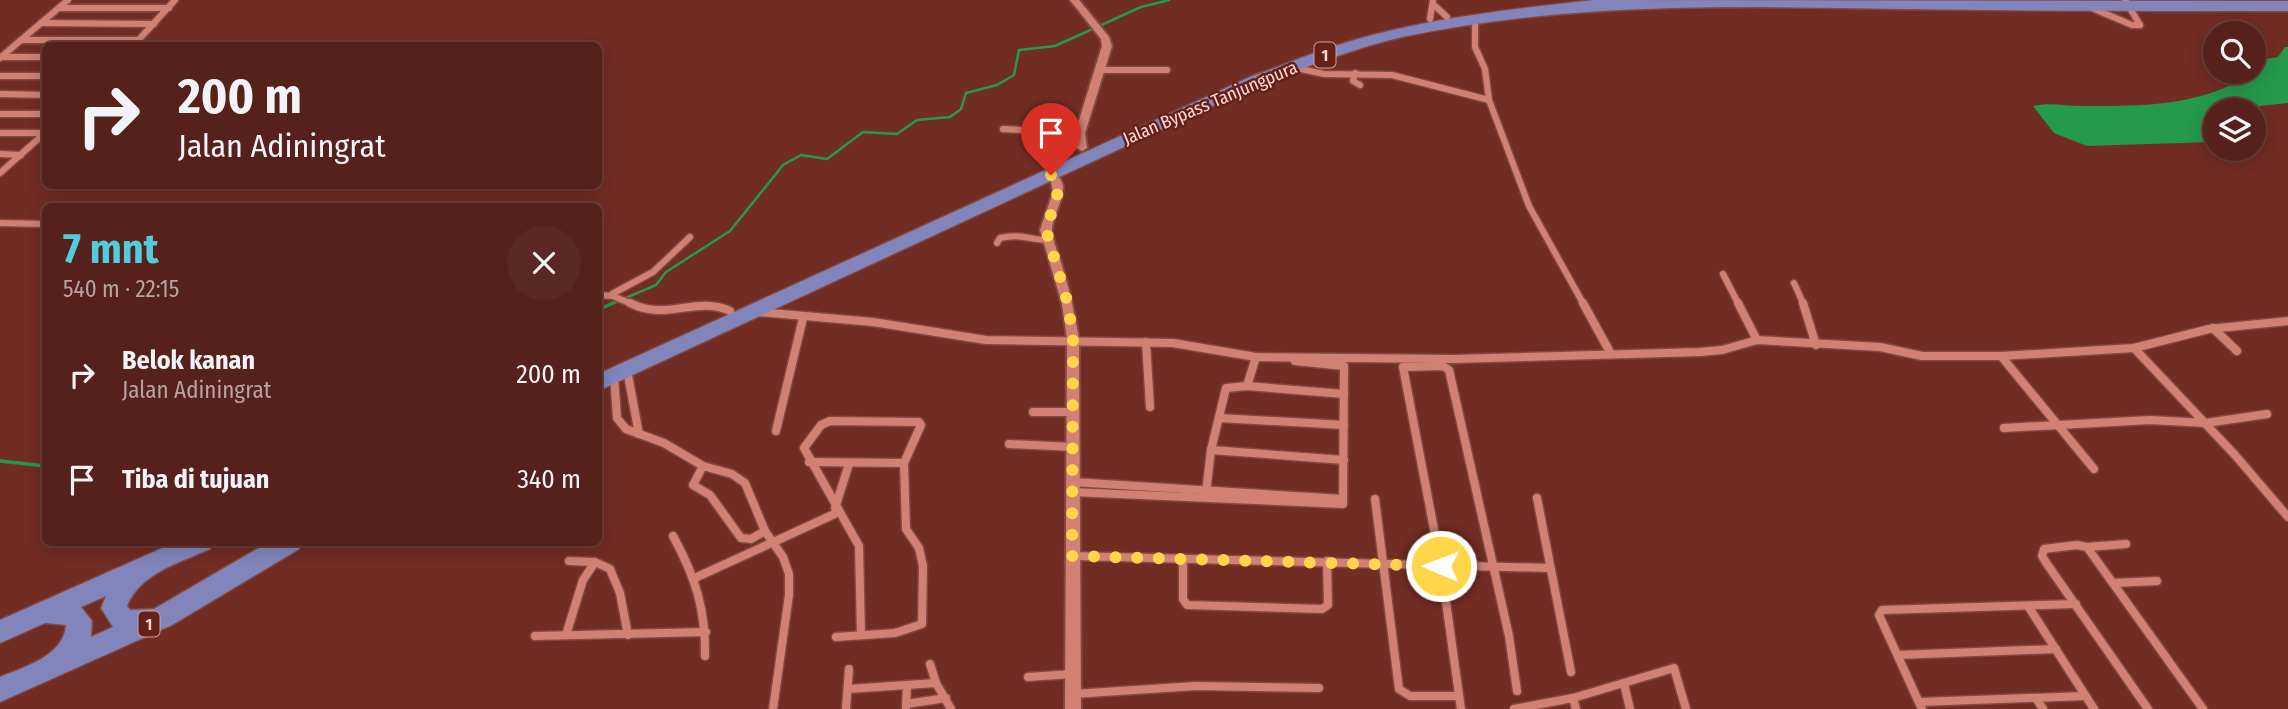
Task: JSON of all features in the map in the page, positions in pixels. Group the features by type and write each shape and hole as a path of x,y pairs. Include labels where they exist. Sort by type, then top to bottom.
{"highway":[{"name":"Jalan Bypass Tanjungpura","path":"610,375 730,311 1081,140 1250,74 1436,10 1580,0"},
{"name":"Jalan Bypass Tanjungpura","path":"1905,0 2115,4 2288,0"},
{"name":"Jalan Bypass Tanjungpura","path":"610,375 1256,80 1355,44 1475,19 1594,5 1681,1 2288,6"},
{"path":"0,632 192,546"},
{"name":"1","path":"0,690 163,617 283,546"},
{"path":"151,564 121,590 114,608 119,618 130,623 145,623 163,617"},
{"path":"37,614 68,612 79,621 80,629 73,646 49,669"}],"street":[{"path":"0,58 68,0"},
{"path":"21,40 138,40 175,0"},
{"path":"1003,130 1081,140 1107,46 1106,39 1074,0"},
{"path":"2115,4 2140,25 2132,25 2115,4"},
{"path":"59,8 169,8"},
{"path":"1475,19 1475,47 1485,69 1489,100 1529,206 1611,354"},
{"path":"41,23 154,23"},
{"path":"0,58 42,58"},
{"path":"1292,67 1324,74 1355,73 1412,78 1489,100"},
{"path":"1100,70 1167,70"},
{"path":"1355,73 1353,81 1360,85"},
{"path":"0,76 42,76"},
{"path":"0,94 42,95"},
{"path":"0,114 42,114"},
{"path":"0,133 42,133"},
{"path":"0,173 42,136"},
{"path":"0,154 22,155"},
{"path":"1051,175 1056,181 1058,192 1048,222 1048,240 1068,304 1073,339 1073,709"},
{"path":"0,223 42,224"},
{"path":"998,243 1000,238 1011,235 1048,240"},
{"path":"615,295 653,272 690,237"},
{"path":"1723,274 1758,340"},
{"path":"1794,283 1810,318 1816,345"},
{"path":"602,295 615,295 638,309 662,313 716,305 730,311"},
{"path":"754,311 803,318 873,322 986,340 1146,342 1205,347 1256,358 1342,364 1342,505 1206,493 1073,487"},
{"path":"776,431 803,318"},
{"path":"1256,358 1454,359 1716,351 1758,340 1880,347 1922,356 2001,356 2134,348 2213,328 2288,321"},
{"path":"2213,328 2237,351"},
{"path":"1146,342 1150,377 1147,397 1150,407"},
{"path":"2134,348 2206,423 2288,517"},
{"path":"2001,356 2094,469"},
{"path":"1247,386 1256,358"},
{"path":"1461,709 1441,566 1403,367 1443,366 1449,370 1494,566 1517,691"},
{"path":"610,375 639,434"},
{"path":"610,375 617,418 626,429 664,443 703,466 732,474 745,483 765,531 787,566 789,594 773,709"},
{"path":"1206,493 1211,450 1223,391 1231,386 1247,386 1344,394"},
{"path":"1033,412 1074,412"},
{"path":"2004,428 2150,420 2206,423 2267,414"},
{"path":"1219,418 1344,425"},
{"path":"836,637 861,635 913,630 922,624 923,566 919,548 906,529 904,463 921,425 919,422 828,421 821,425 804,449 859,546 861,635"},
{"path":"1010,444 1073,447"},
{"path":"1211,450 1344,460"},
{"path":"809,462 904,463"},
{"path":"696,578 837,510 849,464"},
{"path":"703,466 692,485 710,495 741,538 751,539 765,531"},
{"path":"1537,498 1571,672"},
{"path":"1376,499 1381,565 1401,693 1410,696 1459,696"},
{"path":"673,537 696,578 706,632 705,656"},
{"path":"2126,544 2087,547 2077,545 2044,550 2042,556 2148,709"},
{"path":"2087,547 2203,709"},
{"path":"1072,556 1549,568"},
{"path":"1183,559 1182,599 1187,605 1322,609 1328,606 1327,561"},
{"path":"569,561 595,562 610,569 621,593 628,635"},
{"path":"566,635 583,580 595,562"},
{"path":"2113,583 2157,580"},
{"path":"2076,604 1882,610 1879,615 1920,705 2085,696"},
{"path":"2028,606 2094,709"},
{"path":"535,636 706,632"},
{"path":"1898,655 2056,649"},
{"path":"930,664 936,683 951,709"},
{"path":"1518,709 1573,698 1674,668 1686,709"},
{"path":"846,709 849,670"},
{"path":"1028,677 1072,674"},
{"path":"848,689 936,683"},
{"path":"1073,694 1222,683 1319,688"},
{"path":"1624,684 1630,709"},
{"path":"907,685 906,707 946,698"},
{"path":"1573,698 1576,709"},
{"path":"2036,698 2043,709"},
{"path":"1982,700 1987,709"}],"shaded area":[{"path":"2285,47 2288,47 2288,103 2266,105 2266,98 2203,98 2203,142 2087,146 2054,133 2033,106 2139,105 2195,98 2231,84 2266,84 2266,59 2278,57"}],"waterway":[{"path":"609,305 656,285 666,272 730,231 783,165 801,155 827,159 863,132 897,134 917,120 950,117 961,109 966,93 997,85 1014,75 1019,50 1055,46 1141,7 1169,0"},
{"path":"602,308 613,303"},
{"path":"0,461 42,466"}],"route":[{"path":"1051,175 1056,181 1058,192 1046,230 1068,304 1073,339 1072,556 1441,566"}]}
